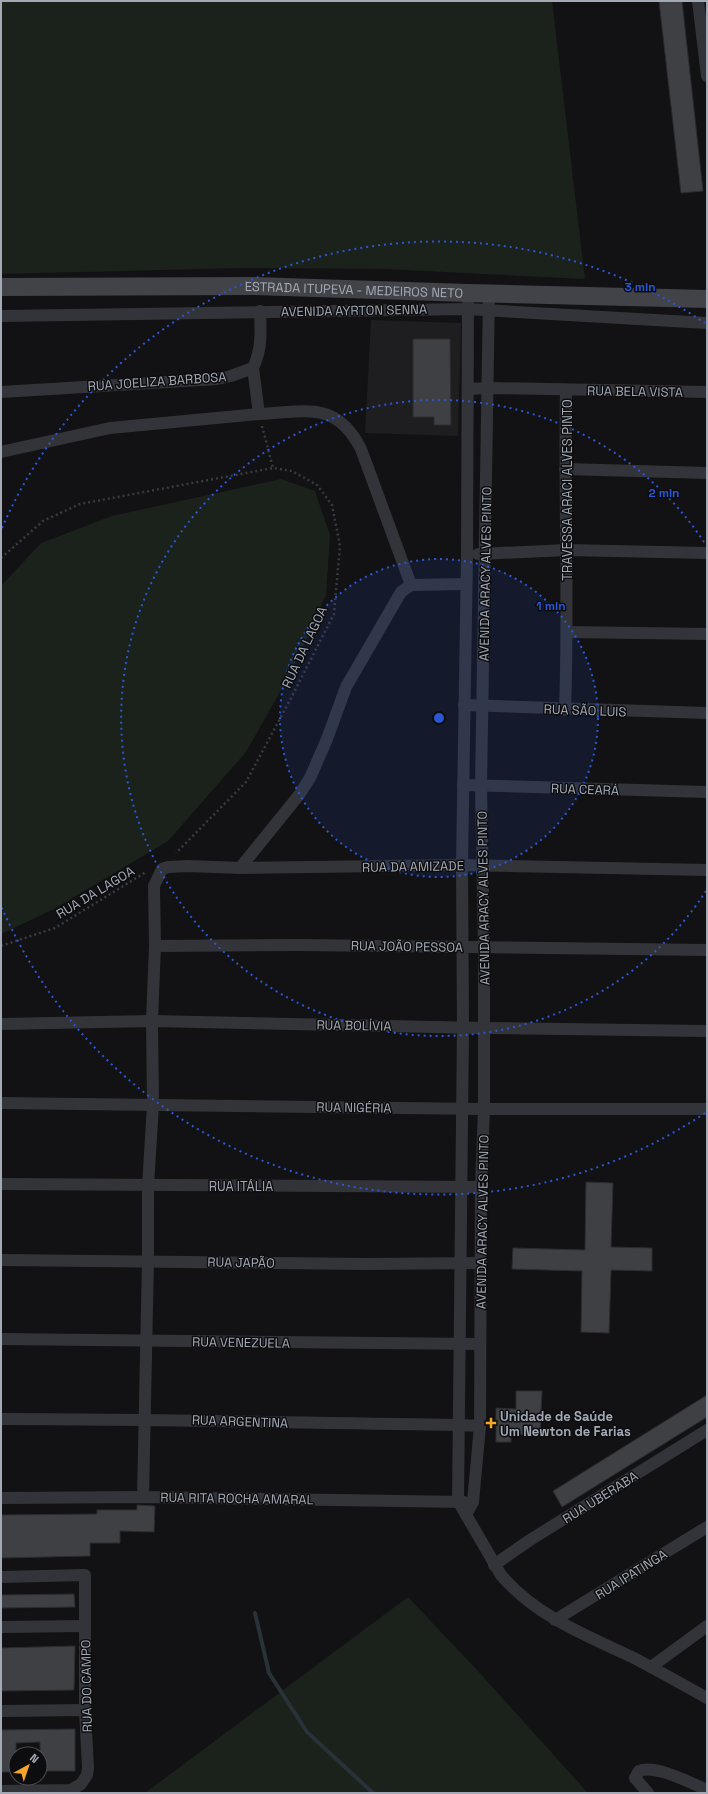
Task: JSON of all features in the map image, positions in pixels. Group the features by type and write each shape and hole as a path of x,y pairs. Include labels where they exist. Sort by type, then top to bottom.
{"main road":[{"name":"ESTRADA ITUPEVA - MEDEIROS NETO","path":"1,288 253,286 468,301 707,299"}],"street":[{"path":"698,1 707,76"},
{"name":"AVENIDA AYRTON SENNA","path":"1,316 260,311 468,301"},
{"name":"AVENIDA ARACY ALVES PINTO","path":"458,1501 460,1186 463,1027 462,865 467,556 468,301"},
{"path":"489,301 707,323"},
{"name":"AVENIDA ARACY ALVES PINTO","path":"473,1502 480,1426 481,1186 484,1109 484,865 482,786 489,388 489,301"},
{"path":"259,414 253,368 259,354 261,335 260,311"},
{"name":"RUA JOELIZA BARBOSA","path":"1,392 217,379 231,376 253,368"},
{"name":"RUA BELA VISTA","path":"468,389 489,388 707,392"},
{"name":"TRAVESSA ARACI ALVES PINTO","path":"565,710 568,632 565,469 566,390"},
{"path":"1,452 110,428 259,414 331,415 344,423 354,434 361,449 411,585"},
{"path":"565,469 707,473"},
{"path":"467,556 567,550 707,553"},
{"path":"240,868 300,796 310,778 327,739 346,687 393,603 401,592 411,585 466,584"},
{"path":"568,632 707,634"},
{"name":"RUA SÃO LUIS","path":"464,705 565,710 707,713"},
{"name":"RUA CEARÁ","path":"463,785 707,792"},
{"name":"RUA DA AMIZADE","path":"156,946 154,886 162,869 168,867 240,868 484,865 707,870"},
{"name":"RUA JOÃO PESSOA","path":"156,946 305,945 707,950"},
{"path":"143,1497 147,1341 148,1186 152,1105 152,1021 156,946"},
{"name":"RUA BOLÍVIA","path":"1,1024 152,1021 707,1031"},
{"name":"RUA NIGÉRIA","path":"1,1103 462,1109 707,1109"},
{"name":"RUA ITÁLIA","path":"1,1184 148,1186 481,1186"},
{"name":"RUA JAPÃO","path":"1,1260 148,1260 365,1264 481,1263"},
{"name":"RUA VENEZUELA","path":"1,1339 480,1344"},
{"name":"RUA ARGENTINA","path":"1,1419 144,1419 277,1423 459,1424 480,1426"},
{"name":"RUA UBERABA","path":"494,1565 530,1540 707,1430"},
{"name":"RUA RITA ROCHA AMARAL","path":"1,1498 143,1497 473,1502"},
{"path":"458,1501 494,1565 510,1586 555,1620 707,1698"},
{"path":"466,1515 473,1502"},
{"name":"RUA IPATINGA","path":"555,1620 707,1527"},
{"name":"RUA DO CAMPO","path":"1,1578 85,1575 85,1710 88,1768 87,1775 81,1784 71,1790 1,1791"},
{"path":"1,1627 85,1626"},
{"path":"650,1668 707,1626"},
{"path":"1,1711 85,1710"},
{"path":"648,1793 636,1778 639,1771 651,1769 707,1790"}],"path":[{"path":"259,414 273,468"},
{"name":"RUA DA LAGOA","path":"1,558 43,520 80,504 273,468 292,471 317,485 332,505 340,546 334,614 246,782 178,852 172,856"},
{"name":"RUA DA LAGOA","path":"1,946 55,928 149,871"}],"shaded area":[{"path":"1,1 552,1 585,279 386,269 242,268 1,274"},
{"path":"371,320 461,323 458,436 365,433"},
{"path":"281,479 315,491 330,535 326,595 292,671 246,752 168,841 54,909 1,934 1,586 41,543 112,516"},
{"path":"408,1597 477,1670 588,1793 145,1793"}],"building":[{"path":"659,1 682,1 703,191 681,193"},
{"path":"413,339 450,339 451,425 434,425 434,417 413,417"},
{"path":"586,1182 613,1183 611,1247 652,1248 652,1271 611,1270 609,1333 581,1332 582,1271 512,1269 513,1248 585,1250"},
{"path":"516,1391 542,1391 540,1436 511,1434 511,1442 496,1442 496,1408 516,1409"},
{"path":"707,1395 707,1417 562,1507 553,1491"},
{"path":"137,1505 155,1506 154,1532 120,1531 120,1543 90,1543 90,1556 1,1558 1,1515 97,1514 97,1510 137,1510"},
{"path":"74,1594 75,1607 1,1608 1,1595"},
{"path":"75,1646 74,1690 1,1691 1,1648"},
{"path":"75,1729 75,1771 48,1771 48,1746 40,1746 40,1742 16,1743 16,1746 8,1746 8,1772 1,1772 1,1730"}],"waterway":[{"path":"255,1613 269,1673 307,1732 373,1793"}],"place":[{"name":"Unidade de Saúde Um Newton de Farias","path":"491,1423"}]}
